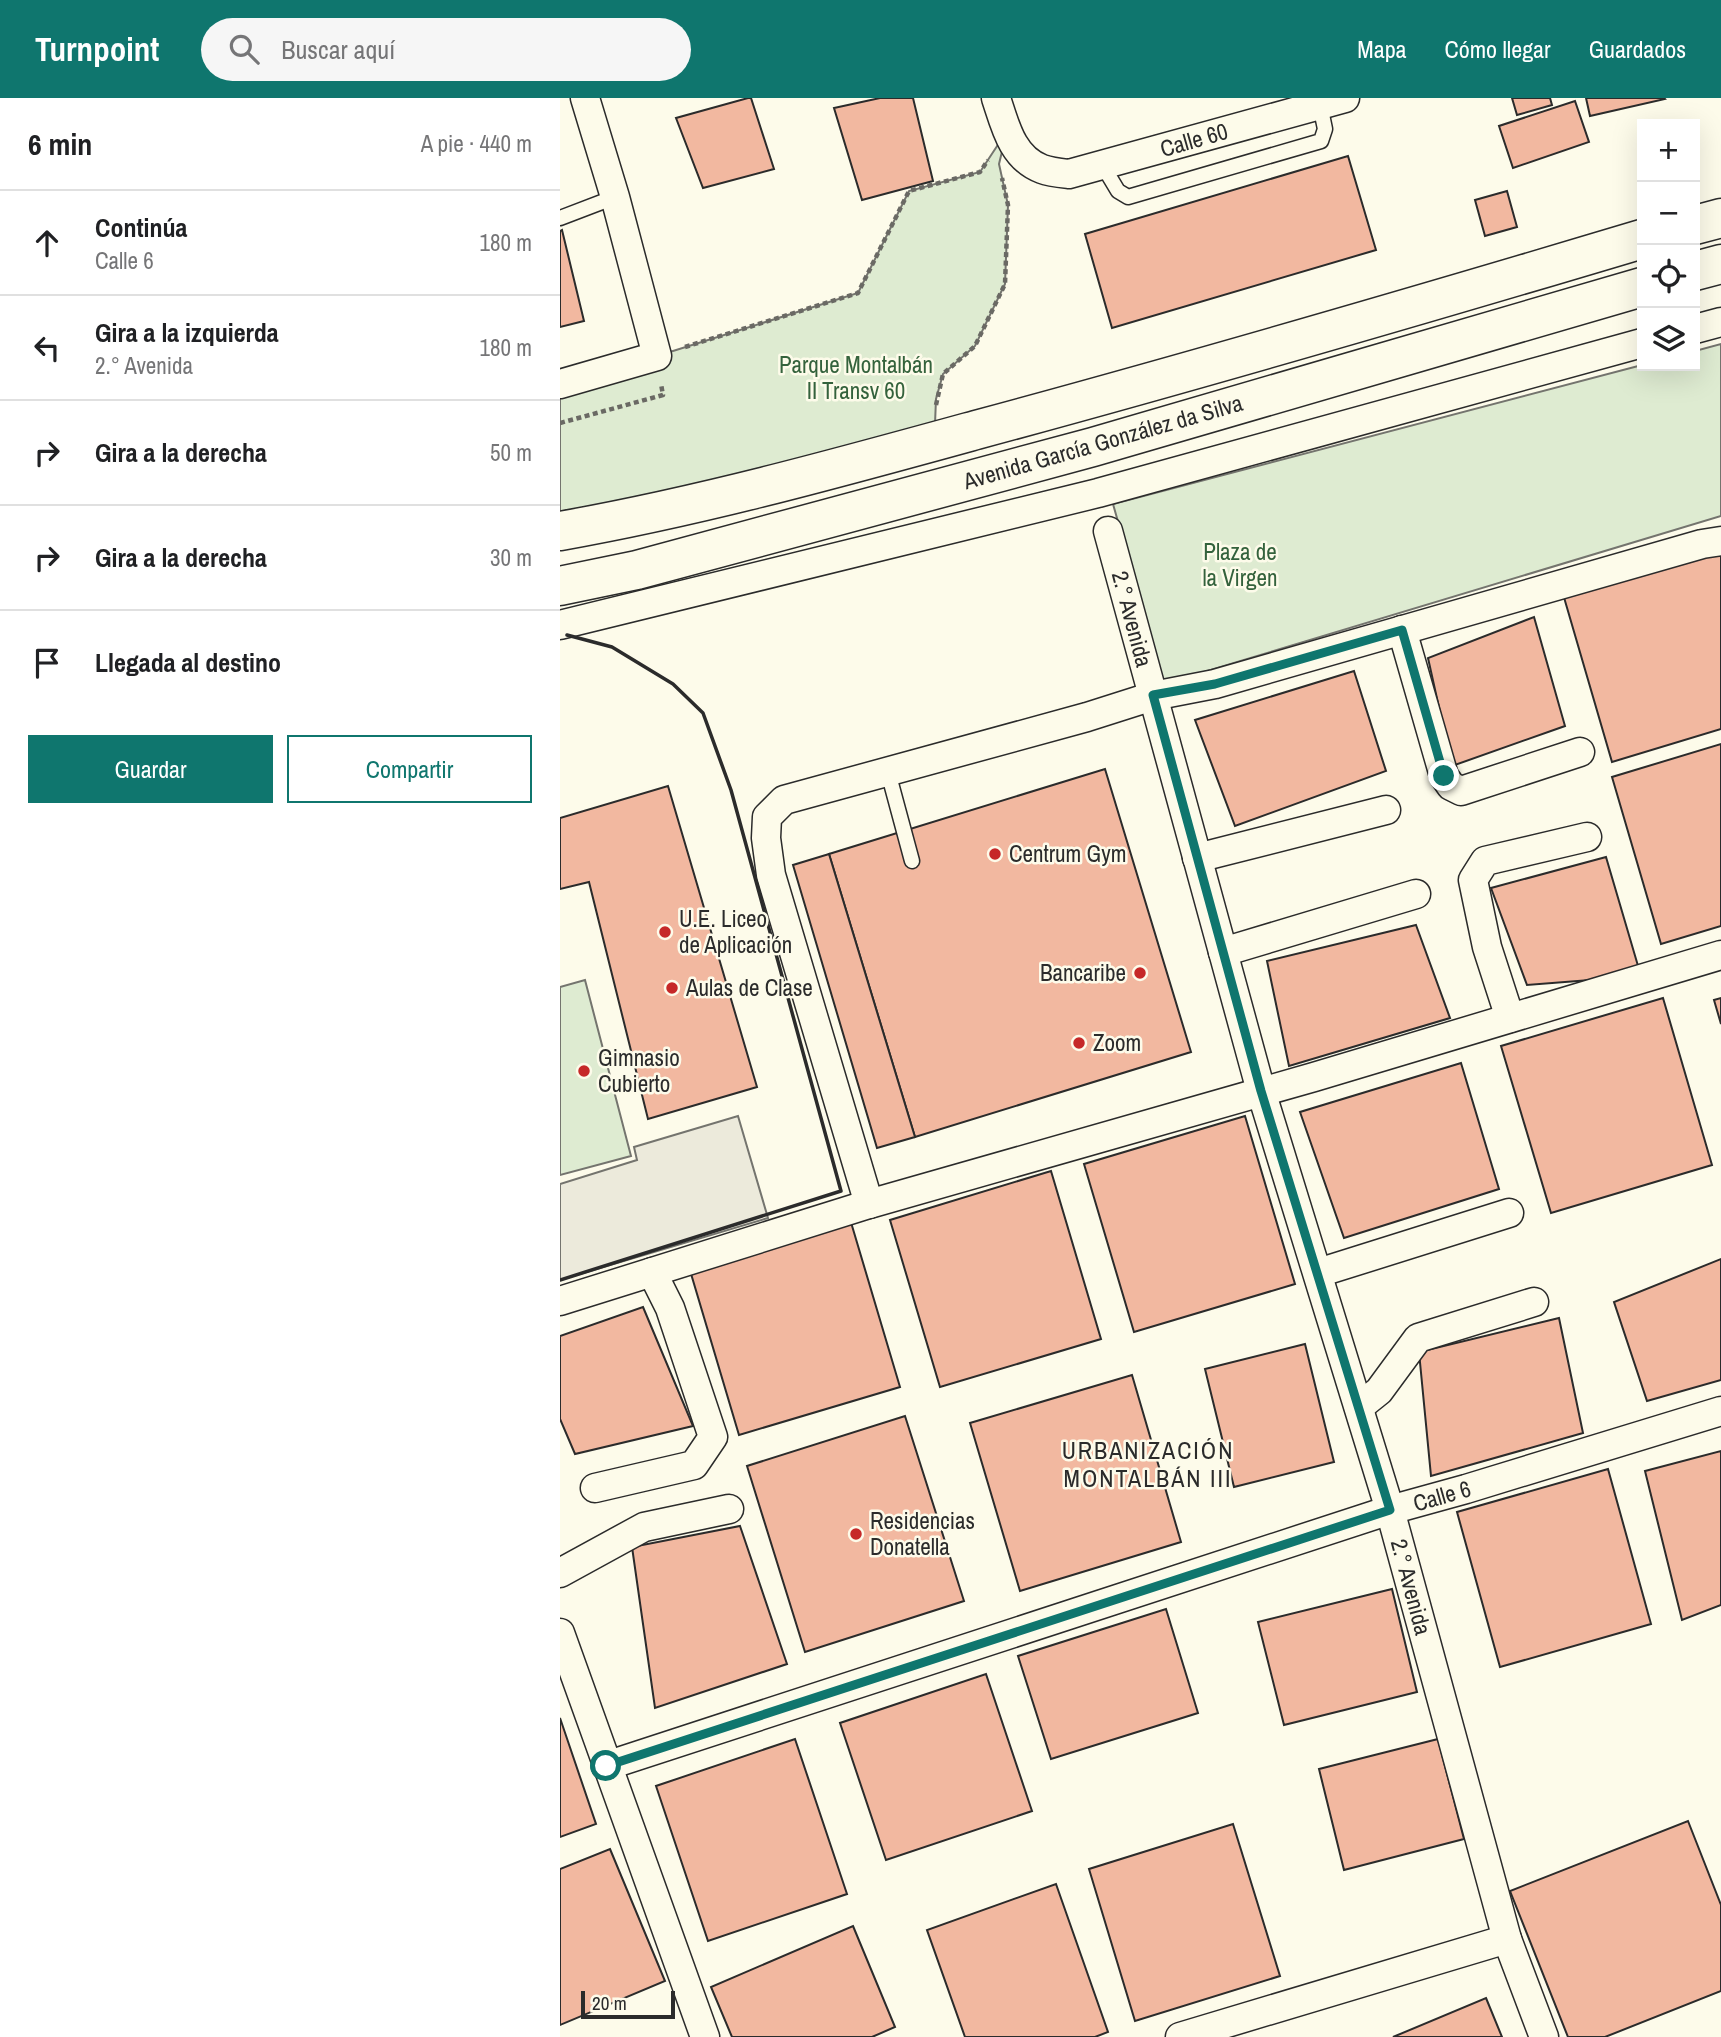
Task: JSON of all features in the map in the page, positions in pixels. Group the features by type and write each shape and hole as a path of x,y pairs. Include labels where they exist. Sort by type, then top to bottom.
{"main road":[{"path":"1700,224 1721,218"},
{"name":"Avenida García González da Silva","path":"560,531 641,517 755,490 1183,374 1637,240"},
{"path":"1700,270 1721,264"},
{"name":"Avenida García González da Silva","path":"560,586 637,570 1093,447 1637,288"}],"street":[{"path":"560,384 657,356 585,98"},
{"path":"996,98 1007,131"},
{"name":"Calle 60","path":"1007,131 1021,157 1042,169 1069,174 1332,102"},
{"path":"1700,328 1721,322"},
{"path":"560,625 1098,493 1637,344"},
{"name":"2.° Avenida","path":"1108,531 1261,1091 1390,1510 1507,1939 1544,2037"},
{"path":"869,1204 771,875 766,838 767,817 784,800 1087,717 1153,695 1215,684 1702,544 1721,541"},
{"path":"1402,630 1444,776 1451,786 1461,791 1580,752"},
{"path":"1197,858 1386,810"},
{"path":"1510,1018 1487,947 1473,880 1485,860 1587,837"},
{"path":"1223,952 1416,894"},
{"path":"560,1301 869,1204 1721,955"},
{"path":"1318,1273 1509,1213"},
{"path":"595,1488 694,1465 713,1437 670,1308 652,1272"},
{"path":"1359,1407 1379,1391 1418,1338 1534,1302"},
{"name":"Calle 6","path":"606,1766 1390,1510 1721,1411"},
{"path":"560,1573 644,1527 729,1509"},
{"path":"560,1633 705,2037"},
{"path":"1180,2037 1507,1939"}],"lane":[{"path":"560,219 615,198"},
{"path":"888,772 912,861"}],"path":[{"path":"560,423 663,395 657,356 858,293 909,191 980,172 1007,131"},
{"path":"939,440 935,424 936,399 943,374 975,346 1005,284 1008,205 999,164 1007,131"}],"green space":[{"name":"Parque Montalbán II Transv 60","path":"1007,131 999,164 1008,205 1005,284 975,346 943,374 936,399 935,424 560,531 560,384 858,293 909,191 980,172"},
{"name":"Plaza de la Virgen","path":"1721,344 1721,516 1164,684 1113,504 1637,366 1637,371 1700,371 1700,350"},
{"name":"Gimnasio Cubierto","path":"585,980 631,1156 560,1175 560,987"}],"shaded area":[{"path":"738,1116 768,1218 560,1280 560,1184 637,1160 634,1147"}],"building":[{"path":"751,98 774,169 703,188 676,118"},
{"path":"880,98 913,98 933,181 862,200 834,108"},
{"path":"1512,98 1550,98 1552,105 1517,115"},
{"path":"1586,98 1664,98 1665,99 1590,116"},
{"path":"1575,101 1589,142 1513,168 1499,126"},
{"path":"1348,156 1376,250 1112,328 1085,234"},
{"path":"1507,191 1517,227 1485,236 1475,200"},
{"path":"562,230 584,321 560,327 560,231"},
{"path":"1721,547 1721,729 1612,762 1563,594"},
{"path":"1534,617 1565,726 1452,766 1428,658"},
{"path":"1354,671 1386,771 1235,826 1195,720"},
{"path":"1721,744 1721,926 1661,944 1612,777"},
{"path":"1105,769 1191,1052 915,1137 829,854"},
{"name":"Aulas de Clase","path":"668,786 757,1087 648,1119 589,882 560,889 560,818"},
{"path":"829,854 915,1137 877,1148 793,865"},
{"path":"1606,857 1641,976 1527,985 1491,888"},
{"path":"1416,925 1450,1018 1289,1066 1267,961"},
{"path":"1663,998 1712,1165 1551,1213 1501,1046"},
{"path":"1721,998 1721,1024 1714,1000"},
{"path":"1461,1063 1499,1189 1344,1238 1300,1112"},
{"path":"1245,1116 1295,1284 1134,1332 1084,1164"},
{"path":"1051,1171 1101,1339 940,1387 890,1220"},
{"path":"850,1219 900,1387 739,1435 689,1267"},
{"path":"1721,1259 1721,1380 1647,1401 1614,1302"},
{"path":"643,1307 693,1426 575,1454 560,1419 560,1336"},
{"path":"1559,1318 1583,1433 1431,1476 1419,1352"},
{"path":"1305,1344 1334,1462 1234,1487 1205,1369"},
{"path":"1132,1375 1181,1542 1020,1591 970,1423"},
{"name":"Residencias Donatella","path":"905,1416 964,1601 805,1652 747,1466"},
{"path":"1721,1451 1721,1605 1682,1620 1645,1471"},
{"path":"1608,1469 1651,1624 1500,1667 1457,1512"},
{"path":"740,1526 787,1664 655,1708 632,1547"},
{"path":"1392,1589 1417,1692 1284,1725 1258,1622"},
{"path":"1166,1609 1198,1713 1051,1759 1018,1656"},
{"path":"986,1674 1032,1811 886,1860 840,1723"},
{"path":"560,1718 596,1824 560,1837"},
{"path":"795,1739 847,1894 708,1941 656,1786"},
{"path":"1438,1739 1464,1839 1344,1870 1319,1769"},
{"path":"1688,1821 1721,1905 1721,1991 1605,2037 1568,2037 1510,1891"},
{"path":"1233,1824 1280,1976 1135,2021 1089,1869"},
{"path":"610,1849 665,1981 560,2025 560,1869"},
{"path":"1056,1884 1108,2032 1095,2037 965,2037 927,1930"},
{"path":"853,1926 895,2027 872,2037 732,2037 711,1987"},
{"path":"1486,1998 1502,2037 1393,2037"}],"wall":[{"path":"560,1280 841,1191 731,790 703,713 673,684 612,647 567,635"}],"place":[{"name":"Centrum Gym","path":"995,854"},
{"name":"U.E. Liceo de Aplicación","path":"665,932"},
{"name":"Bancaribe","path":"1140,973"},
{"name":"Aulas de Clase","path":"672,988"},
{"name":"Zoom","path":"1079,1043"},
{"name":"Gimnasio Cubierto","path":"584,1071"},
{"name":"Residencias Donatella","path":"856,1534"}],"district":[{"name":"URBANIZACIÓN MONTALBÁN III","path":"1148,1465"}],"route":[{"path":"606,1766 1390,1510 1261,1091 1153,695 1215,684 1402,630 1444,776"}]}
